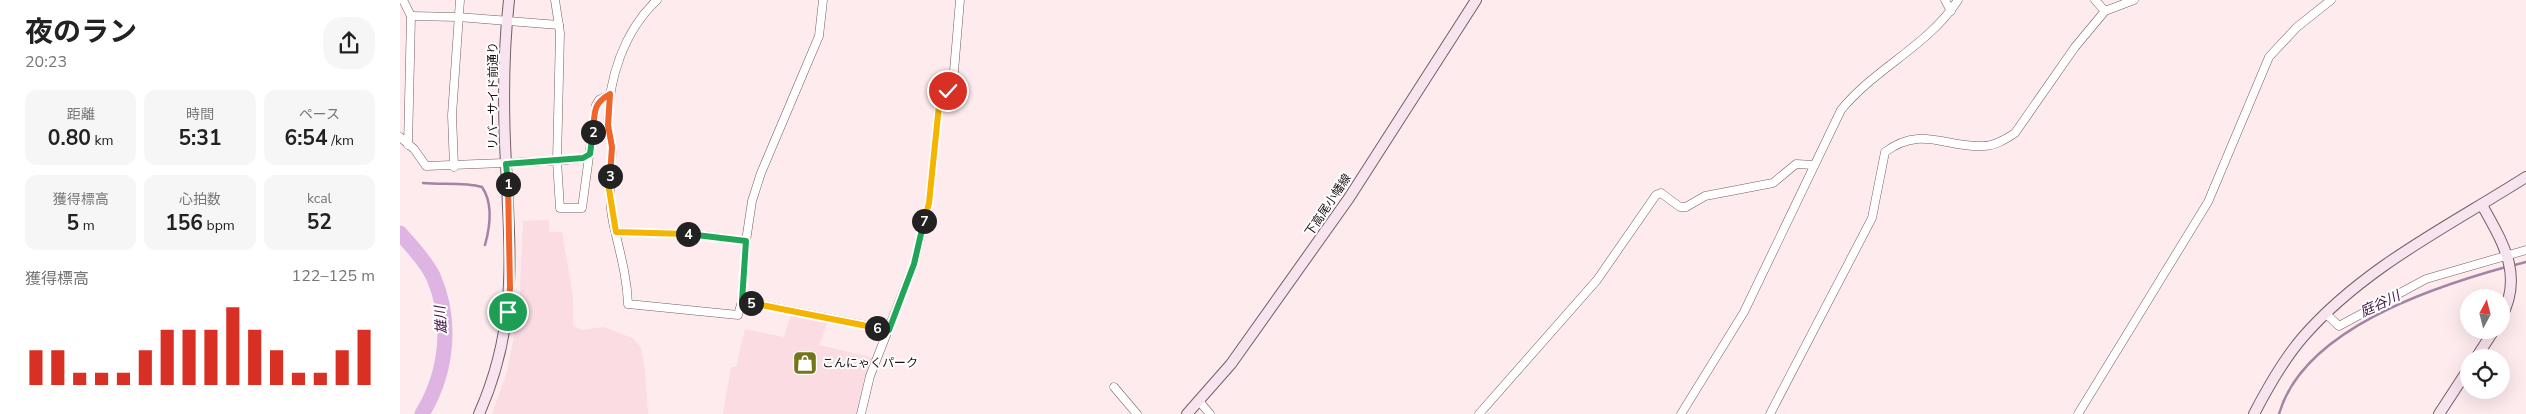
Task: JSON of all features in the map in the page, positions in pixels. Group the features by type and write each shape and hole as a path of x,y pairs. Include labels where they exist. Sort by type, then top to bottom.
{"street":[{"path":"403,0 411,16 404,55 408,145"},
{"path":"454,167 452,115 460,0"},
{"name":"リバーサイド前通り","path":"479,414 496,371 503,343 510,282 510,209 506,164 507,21 509,0"},
{"path":"555,0 559,25 558,206 582,208 596,105 599,100 610,94"},
{"path":"657,0 631,31 620,53 610,94 608,125 612,147 609,189 627,285 628,304 738,315 742,301 746,241 752,201 761,173 819,36 823,0"},
{"path":"861,414 870,376 914,264 929,203 939,105 953,83 955,38 960,0"},
{"name":"下高尾小幡線","path":"1187,414 1258,326 1349,198 1476,0"},
{"path":"1945,0 1951,11"},
{"path":"1681,414 1744,312 1841,110 1856,92 1923,39 1946,18 1958,0"},
{"path":"2095,0 2105,11"},
{"path":"1770,414 1872,218 1885,152 1905,141 1920,139 1984,146 2002,141 2015,133 2075,46 2105,11 2134,0"},
{"path":"2078,414 2208,202 2270,57 2297,27 2331,0"},
{"path":"411,16 458,16 559,25"},
{"path":"400,137 414,149 426,166 454,167 557,161 583,158 590,154"},
{"path":"1479,414 1597,280 1656,195 1661,193 1680,207 1686,207 1705,196 1773,183 1796,164 1814,165"},
{"path":"2254,414 2285,361 2325,313 2350,290 2415,244 2526,177"},
{"path":"2482,205 2508,258 2511,272 2510,298"},
{"path":"616,232 691,234 746,241"},
{"path":"2325,313 2339,326 2426,279 2508,258 2526,250"},
{"path":"742,301 889,330"},
{"path":"2439,414 2460,382"},
{"path":"1114,387 1137,414"},
{"path":"1199,401 1210,414"}],"shaded area":[{"path":"549,220 549,232 562,232 573,297 573,325 581,330 604,327 632,338 641,347 648,414 492,414 507,372 519,311 523,221"},
{"name":"こんにゃくパーク","path":"791,314 828,321 819,345 874,358 859,414 723,414 731,367 736,367 745,329 784,337"}],"waterway":[{"path":"423,183 482,187 488,200 490,215 485,245"},
{"name":"雄川","path":"400,233 430,270 439,293 443,311 445,329 442,364 437,381 422,414"},
{"name":"庭谷川","path":"2511,266 2526,262"},
{"name":"庭谷川","path":"2279,414 2293,384 2314,359 2341,336 2373,317 2407,301 2442,287 2506,267"}],"place":[{"name":"こんにゃくパーク","path":"805,363"}],"route":[{"path":"508,312 510,288 510,209 506,164 583,158 590,154 596,105 599,100 610,94 608,125 612,147 609,189 616,232 691,234 746,241 742,301 889,330 914,264 929,203 939,105 948,91"}]}
